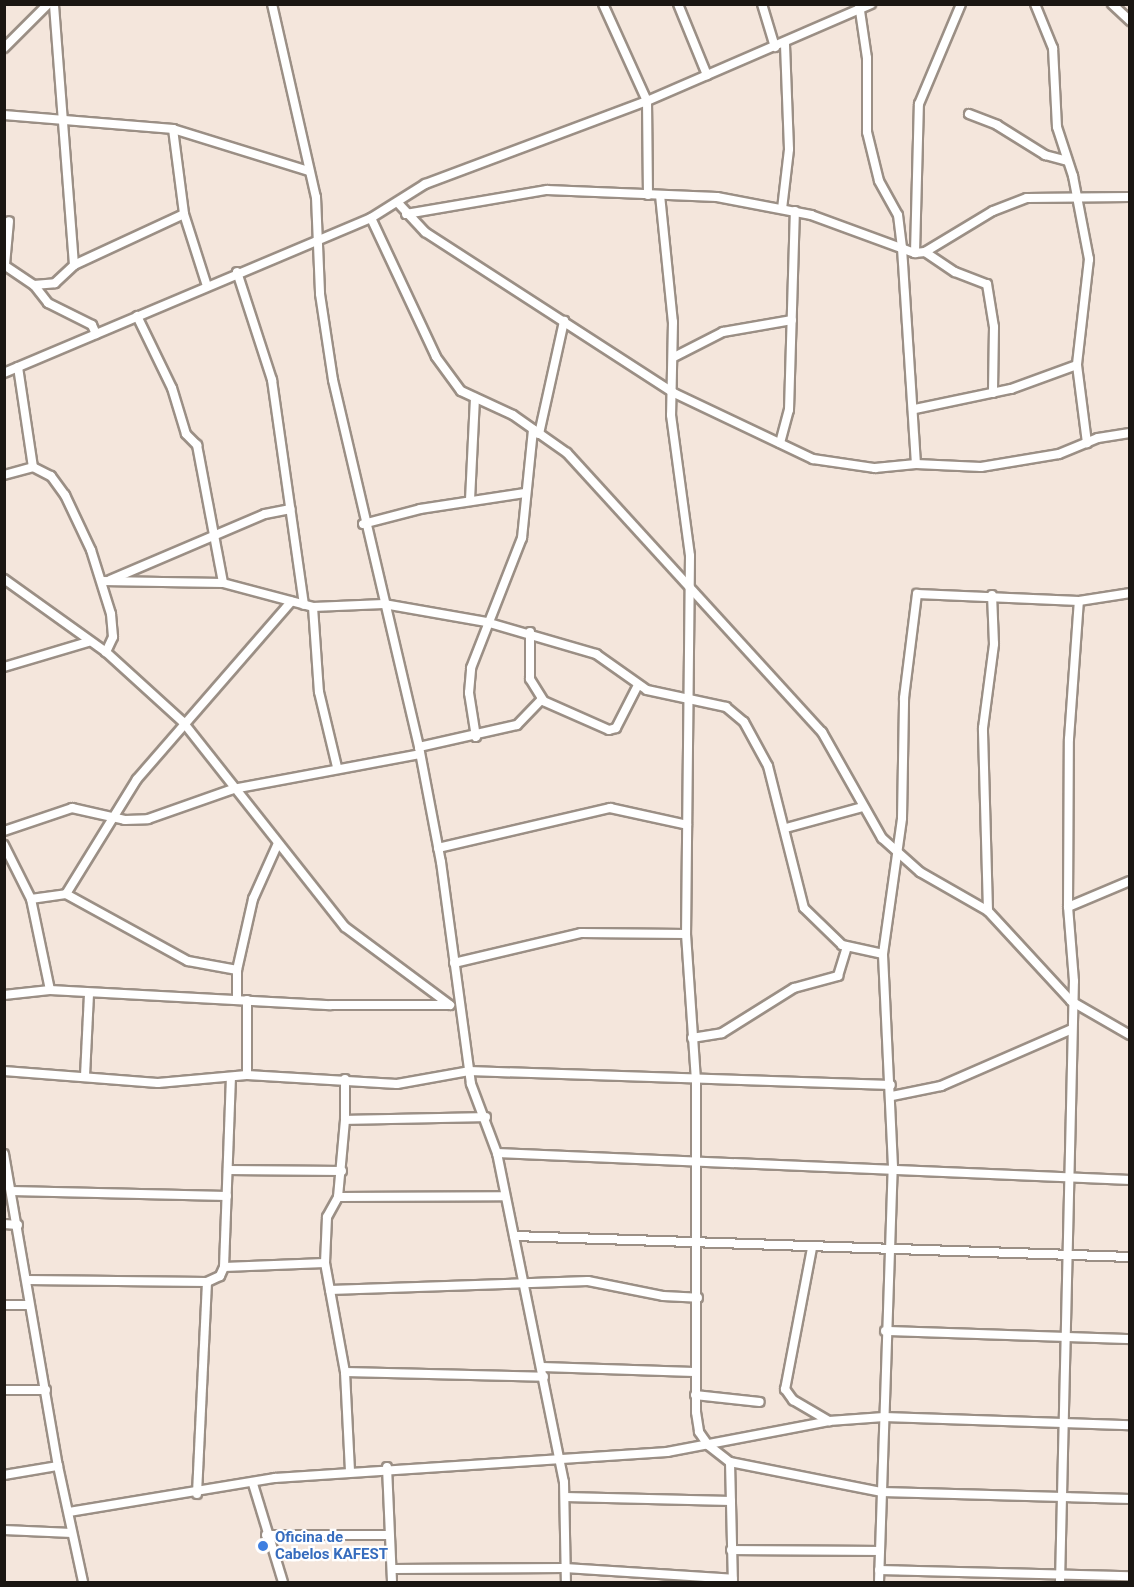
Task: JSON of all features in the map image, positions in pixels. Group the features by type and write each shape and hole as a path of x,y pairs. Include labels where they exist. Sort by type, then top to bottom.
{"street":[{"path":"4,48 48,4"},
{"path":"54,4 74,265"},
{"path":"272,4 318,215 316,238 331,370 363,524 420,750 438,848 454,963 454,1006 469,1071 497,1153 504,1196 526,1286 560,1462 564,1497 566,1582"},
{"path":"603,4 647,101 648,195"},
{"path":"678,4 706,75"},
{"path":"762,4 776,47"},
{"path":"4,373 316,238 370,218 398,203 425,184 647,101 871,4"},
{"path":"915,253 919,104 961,4"},
{"path":"1035,4 1053,48 1057,128 1077,196 1089,258 1077,365 1086,443"},
{"path":"1112,4 1130,21"},
{"path":"860,7 867,58 867,132 879,181 897,215 902,248 915,409 916,464"},
{"path":"782,209 789,149 785,43"},
{"path":"969,114 997,125 1046,155 1067,161"},
{"path":"4,115 173,129 309,171"},
{"path":"173,129 184,214 207,286"},
{"path":"406,214 546,190 717,197 795,211 915,253 925,252 1012,203 1042,196 1130,197"},
{"path":"660,195 674,357 674,393 671,415 690,556 686,934 696,1080 698,1298 694,1372 699,1432 708,1445 730,1462 882,1492 1130,1499"},
{"path":"398,203 425,232 674,393 813,459 849,467 916,464 981,467 1059,454 1086,443 1130,433"},
{"path":"780,443 789,410 795,211"},
{"path":"34,285 55,283 74,265 184,214"},
{"path":"370,218 436,357 461,391 495,404 567,453 690,591 771,671 822,732 882,838 920,872 988,911 1071,1001 1130,1035"},
{"path":"9,221 5,265 34,285 48,303 86,321 96,334"},
{"path":"925,252 955,272 987,284 994,327 993,393"},
{"path":"237,272 272,380 308,606 319,692 337,767"},
{"path":"137,316 172,388 186,434 197,446 215,534 222,584"},
{"path":"674,357 723,332 792,320"},
{"path":"476,737 470,676 486,622 522,538 525,493 536,432 564,321"},
{"path":"915,409 963,395 993,393 1077,365"},
{"path":"18,367 33,467"},
{"path":"470,500 475,398"},
{"path":"4,475 33,467 51,476 64,495 105,581 113,624 106,652"},
{"path":"363,524 470,500 525,493"},
{"path":"105,581 215,534 291,509"},
{"path":"4,579 88,642 106,652 183,722 233,789 345,927 454,1006"},
{"path":"105,581 222,584 308,606 384,604 486,622 530,632 596,654 638,685 726,707 744,722 768,766 786,828 804,908 829,936 847,947 883,954"},
{"path":"879,1582 885,1331 893,1167 892,1096 883,954 902,818 904,698 917,594 992,595 1079,601 1130,592"},
{"path":"988,911 983,728 994,644 992,595"},
{"path":"1060,1579 1061,1421 1071,1001 1068,907 1069,739 1079,601"},
{"path":"66,894 113,817 183,722 291,602"},
{"path":"530,632 530,679 544,701"},
{"path":"4,667 88,642"},
{"path":"4,831 72,808 113,817 161,816 233,789 420,750 517,725 538,701 544,701 609,730 621,724 638,685"},
{"path":"786,828 863,807"},
{"path":"438,848 610,808 687,825"},
{"path":"237,1000 237,970 254,899 278,843"},
{"path":"4,845 31,899 50,990"},
{"path":"1068,907 1130,881"},
{"path":"31,899 66,894 188,961 237,970"},
{"path":"454,963 581,933 686,934"},
{"path":"692,1038 722,1033 794,988 838,976 847,947"},
{"path":"4,995 50,990 89,994 237,1000 454,1006"},
{"path":"84,1076 89,994"},
{"path":"246,1075 247,1000"},
{"path":"892,1096 941,1086 1070,1030"},
{"path":"4,1071 158,1083 246,1075 397,1084 469,1071 891,1085"},
{"path":"27,1280 207,1282 220,1276 224,1267 231,1078"},
{"path":"345,1080 342,1171 338,1197 327,1217 325,1263 345,1372 350,1471"},
{"path":"345,1120 486,1117"},
{"path":"497,1153 893,1167 1130,1180"},
{"path":"4,1154 58,1466 83,1582"},
{"path":"228,1170 342,1171"},
{"path":"11,1191 227,1196"},
{"path":"338,1197 504,1196"},
{"path":"4,1224 18,1225"},
{"path":"514,1236 697,1240 888,1251 1130,1257"},
{"path":"812,1248 785,1389 794,1400 829,1421"},
{"path":"224,1267 325,1263"},
{"path":"330,1290 526,1286 588,1281 663,1296 698,1298"},
{"path":"197,1494 207,1282"},
{"path":"4,1305 29,1305"},
{"path":"885,1331 1064,1335 1130,1339"},
{"path":"542,1367 694,1372"},
{"path":"345,1372 543,1377"},
{"path":"4,1390 46,1390"},
{"path":"695,1395 760,1402"},
{"path":"69,1512 253,1484 387,1467 560,1462 708,1445 829,1421 884,1417 1130,1425"},
{"path":"393,1569 565,1568 733,1581 730,1462"},
{"path":"4,1475 58,1466"},
{"path":"387,1467 388,1535 393,1569 392,1582"},
{"path":"253,1484 266,1535 283,1582"},
{"path":"564,1497 731,1501"},
{"path":"4,1530 72,1533"},
{"path":"266,1535 388,1535"},
{"path":"731,1550 879,1551"},
{"path":"879,1570 1060,1579 1130,1576"}],"place":[{"name":"Oficina de Cabelos KAFEST","path":"263,1546"}]}
